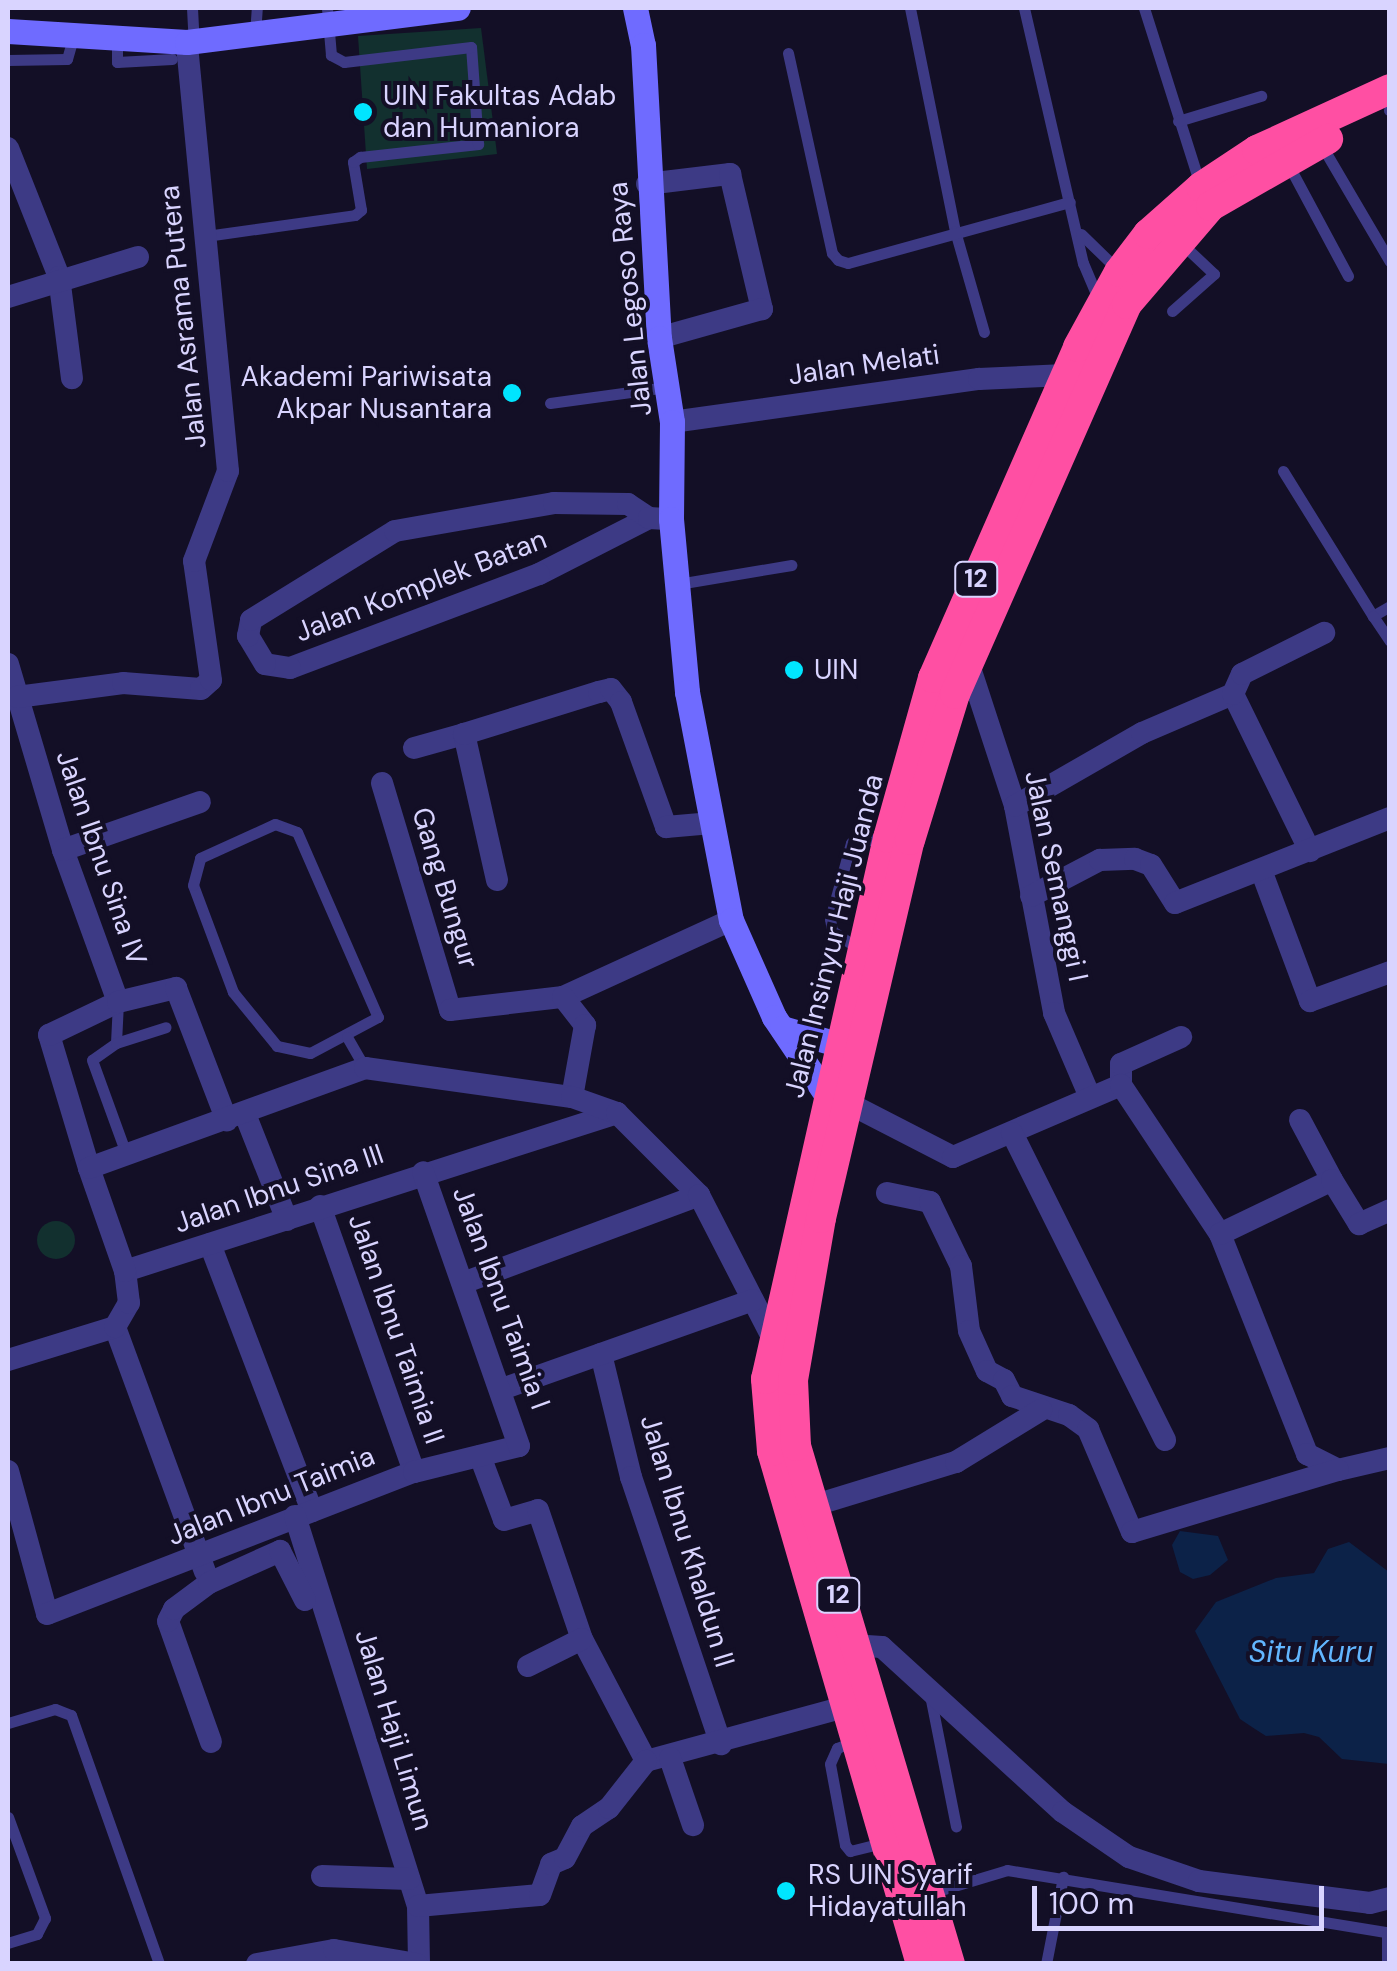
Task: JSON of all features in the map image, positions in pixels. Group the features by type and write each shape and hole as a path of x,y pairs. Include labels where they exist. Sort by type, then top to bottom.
{"highway":[{"name":"Jalan Insinyur Haji Juanda","path":"950,1964 852,1646 796,1446 793,1380 838,1100 840,1044 888,838 933,678 1065,375 1119,272 1148,234 1201,186 1256,150 1390,89"},
{"name":"Jalan Insinyur Haji Juanda","path":"919,1961 772,1451 766,1379 772,1337 910,840 969,665 1128,304 1210,206 1286,160 1390,110"}],"street":[{"path":"8,31 184,47 328,16 458,8"},
{"name":"Jalan Legoso Raya","path":"635,8 643,45 647,184 659,338 672,422 660,518 678,584 687,692 731,920 782,1028 838,1100"},
{"name":"Jalan Asrama Putera","path":"17,698 122,682 200,689 211,680 194,561 228,470 184,47"},
{"path":"8,148 59,277 72,378"},
{"path":"647,184 730,174 762,309 659,338"},
{"path":"8,298 59,277 138,257"},
{"name":"Jalan Melati","path":"672,422 979,379 1065,375"},
{"name":"Jalan Komplek Batan","path":"554,503 628,504 660,518 539,574 290,668 265,664 248,636 251,620 395,531 554,503"},
{"path":"1015,806 1142,733 1233,694 1242,674 1324,633"},
{"name":"Jalan Ibnu Sina IV","path":"8,664 17,698 18,742 63,850 118,1002 49,1035 89,1168 126,1271"},
{"name":"Jalan Semanggi I","path":"969,665 1015,806 1054,1013 1090,1097"},
{"path":"414,748 611,690 626,713 657,811 666,827 677,830 712,822"},
{"path":"1233,694 1310,851"},
{"path":"464,734 498,880"},
{"name":"Gang Bungur","path":"382,783 449,1009 564,997 731,920"},
{"path":"63,850 200,802"},
{"path":"1032,896 1100,860 1152,865 1175,902 1390,818"},
{"path":"1261,870 1310,1000 1389,974"},
{"path":"118,1002 176,988 287,1220"},
{"path":"564,997 585,1025 572,1097"},
{"path":"782,1028 840,1044"},
{"path":"1181,1037 1121,1064 1122,1085 1220,1234 1307,1454 1338,1470"},
{"path":"89,1168 236,1118 365,1068 572,1097 616,1113 699,1195 772,1337"},
{"path":"838,1100 953,1157 1122,1085"},
{"name":"Jalan Ibnu Sina III","path":"126,1271 423,1172 616,1113"},
{"path":"1300,1120 1360,1224 1390,1210"},
{"path":"1012,1134 1165,1440"},
{"name":"Jalan Ibnu Taimia I","path":"423,1172 521,1444"},
{"path":"1220,1234 1332,1180"},
{"path":"887,1194 930,1202 961,1266 970,1331 987,1371 1004,1380 1012,1396 1041,1410 1069,1415 1092,1440 1132,1532 1390,1458"},
{"path":"463,1283 699,1195"},
{"name":"Jalan Ibnu Taimia II","path":"320,1206 414,1472"},
{"name":"Jalan Haji Limun","path":"210,1244 304,1513 418,1906 418,1964"},
{"path":"8,1360 115,1326 129,1303 126,1271"},
{"path":"502,1389 752,1300"},
{"path":"115,1326 209,1583"},
{"name":"Jalan Ibnu Khaldun II","path":"601,1354 631,1477 721,1744"},
{"path":"812,1506 956,1462 1041,1410"},
{"name":"Jalan Ibnu Taimia","path":"8,1471 46,1614 200,1558 414,1472 521,1444"},
{"path":"480,1456 504,1520 538,1510 582,1639 658,1760 692,1825"},
{"path":"210,1742 168,1620 209,1583 283,1552 306,1600"},
{"path":"528,1666 582,1639"},
{"path":"852,1646 882,1647 1063,1812 1143,1863 1199,1881 1370,1903 1390,1898"},
{"path":"418,1906 540,1894 551,1864 565,1858 582,1826 610,1808 658,1760 845,1706"},
{"path":"322,1876 409,1879"},
{"path":"256,1964 334,1950 418,1964"}],"lane":[{"path":"184,47 192,8"},
{"path":"256,34 257,8"},
{"path":"910,8 955,231 984,332"},
{"path":"1024,8 1081,234 1084,263 1100,302"},
{"path":"1144,8 1201,186"},
{"path":"206,236 355,215 362,210 354,162 360,157 478,144 471,47 344,62 331,55 328,16"},
{"path":"8,60 66,59 73,38"},
{"path":"788,53 832,254 848,262 1070,202"},
{"path":"1178,121 1261,96"},
{"path":"1320,142 1390,262"},
{"path":"1286,160 1348,276"},
{"path":"1081,234 1119,272"},
{"path":"1172,312 1214,274 1178,240"},
{"path":"550,403 668,388"},
{"path":"1283,471 1390,641"},
{"path":"678,584 791,565"},
{"path":"1373,616 1390,606"},
{"path":"275,824 297,832 375,1003 378,1017 348,1037 300,1054 277,1046 254,1021 233,992 192,886 200,858 275,824"},
{"path":"116,1044 118,1002"},
{"path":"126,1156 92,1060 116,1044 166,1028"},
{"path":"348,1037 365,1068"},
{"path":"928,1686 956,1826"},
{"path":"8,1724 55,1709 70,1716 159,1964"},
{"path":"856,1740 837,1748 830,1764 845,1845 850,1851 887,1841"},
{"path":"8,1817 44,1918 37,1934 8,1943"},
{"path":"931,1893 1007,1870 1063,1877 1388,1934 1387,1964"},
{"path":"1046,1964 1063,1877"}],"green space":[{"path":"481,28 497,154 367,169 358,36"},
{"path":"56,1221 69,1227 75,1240 69,1253 56,1259 43,1253 37,1240 43,1227"}],"water":[{"path":"1180,1531 1218,1536 1228,1560 1210,1575 1193,1579 1180,1572 1172,1545"},
{"name":"Situ Kuru","path":"1349,1542 1389,1572 1389,1764 1342,1759 1319,1737 1304,1733 1266,1736 1240,1719 1195,1631 1216,1602 1276,1578 1314,1573 1328,1549"}],"place":[{"name":"UIN Fakultas Adab dan Humaniora","path":"363,112"},
{"name":"Akademi Pariwisata Akpar Nusantara","path":"512,393"},
{"name":"UIN","path":"794,670"},
{"name":"RS UIN Syarif Hidayatullah","path":"786,1891"}]}
